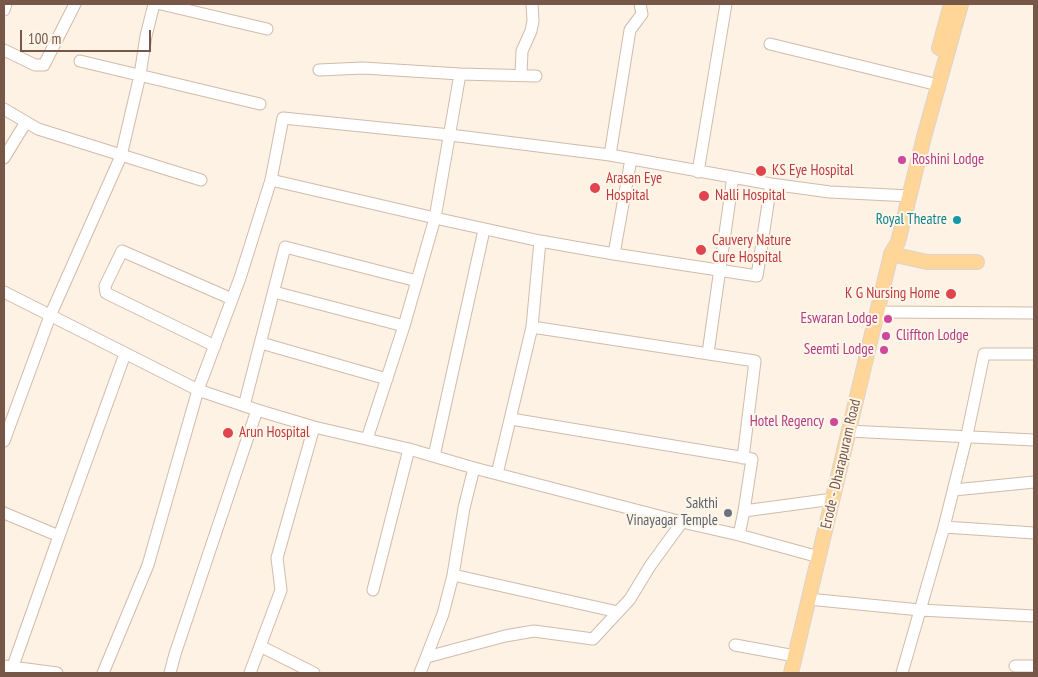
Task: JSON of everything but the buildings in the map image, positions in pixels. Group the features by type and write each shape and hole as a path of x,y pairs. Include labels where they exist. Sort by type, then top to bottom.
{"main road":[{"name":"Erode - Dharapuram Road","path":"791,673 891,254 898,242 905,196 930,83 951,4"},
{"name":"Erode - Dharapuram Road","path":"905,196 924,137 961,4"},
{"path":"891,254 927,262 977,262"}],"street":[{"path":"4,10 6,4"},
{"path":"4,50 35,65 44,65 75,4"},
{"path":"4,441 50,316 121,156 154,4"},
{"path":"161,4 267,30"},
{"path":"521,75 522,51 533,22 532,4"},
{"path":"610,155 630,30 642,14 640,4"},
{"path":"698,172 726,4"},
{"path":"770,44 930,83"},
{"path":"80,61 260,104"},
{"path":"319,70 363,68 460,74 536,76"},
{"path":"367,439 404,326 435,218 460,74"},
{"path":"4,109 38,129 201,180"},
{"path":"104,673 148,565 198,390 232,299 271,180 283,118 450,135 610,155 698,172 830,192 905,196"},
{"path":"4,158 26,122"},
{"path":"614,254 631,159"},
{"path":"708,353 733,177"},
{"path":"271,180 484,230 614,254 757,276 771,184"},
{"path":"434,456 484,230"},
{"path":"497,474 532,327 540,241"},
{"path":"244,406 285,248 416,281"},
{"path":"215,346 106,293 105,286 122,251 232,299"},
{"path":"4,292 198,390 244,406 314,427 409,449 474,468 819,557"},
{"path":"274,292 404,326"},
{"path":"877,312 1034,313"},
{"path":"532,327 755,361 743,458"},
{"path":"261,343 387,379"},
{"path":"57,673 8,666 59,536 125,354"},
{"path":"902,673 954,490 984,354 1034,354"},
{"path":"170,673 257,410"},
{"path":"511,419 752,460 739,535"},
{"path":"250,673 281,590 277,558 314,427"},
{"path":"848,431 967,435 1034,440"},
{"path":"373,590 409,449"},
{"path":"420,673 443,614 453,575 464,508 474,468"},
{"path":"954,490 1034,482"},
{"path":"744,511 833,499"},
{"path":"4,513 59,536"},
{"path":"427,658 505,636 534,631 593,639 630,599 650,566 682,522"},
{"path":"944,527 1034,533"},
{"path":"453,575 618,612"},
{"path":"808,599 920,610 1034,616"},
{"path":"735,645 795,656"},
{"path":"260,646 314,673"},
{"path":"1015,666 1034,666"}],"place":[{"name":"Roshini Lodge","path":"902,160"},
{"name":"KS Eye Hospital","path":"761,171"},
{"name":"Arasan Eye Hospital","path":"595,188"},
{"name":"Nalli Hospital","path":"704,196"},
{"name":"Royal Theatre","path":"957,220"},
{"name":"Cauvery Nature Cure Hospital","path":"701,250"},
{"name":"K G Nursing Home","path":"951,294"},
{"name":"Eswaran Lodge","path":"888,319"},
{"name":"Cliffton Lodge","path":"886,336"},
{"name":"Seemti Lodge","path":"884,350"},
{"name":"Hotel Regency","path":"834,422"},
{"name":"Arun Hospital","path":"228,433"},
{"name":"Sakthi Vinayagar Temple","path":"728,513"}]}
